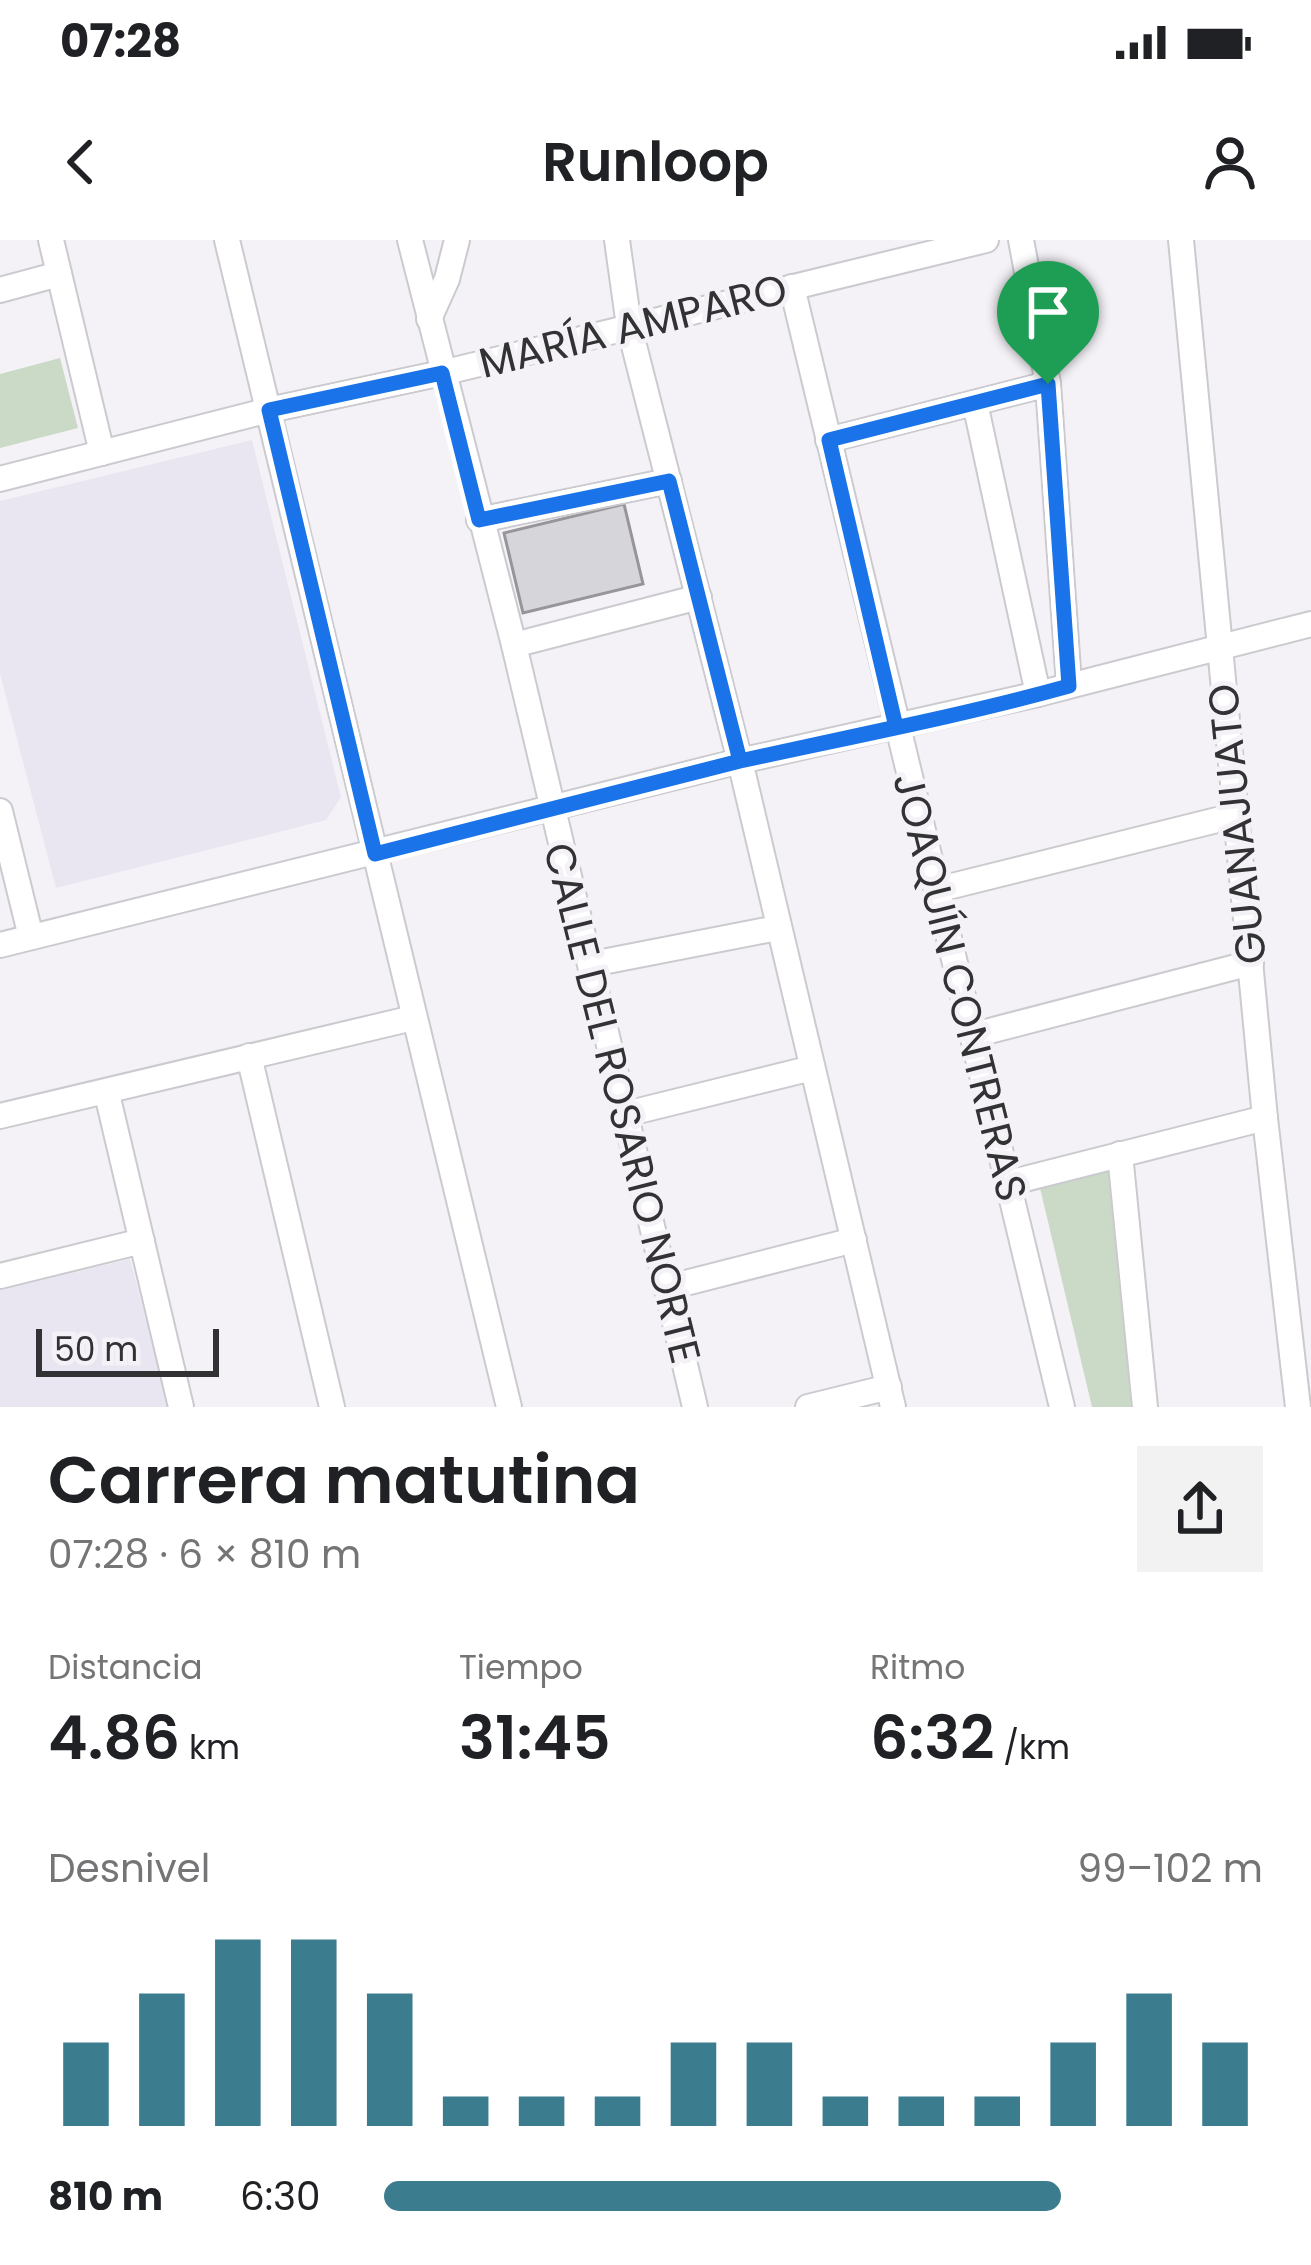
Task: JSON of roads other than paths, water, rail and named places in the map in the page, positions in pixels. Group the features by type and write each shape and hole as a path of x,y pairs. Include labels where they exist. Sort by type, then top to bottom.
{"street":[{"path":"51,240 102,453"},
{"path":"227,240 509,1407"},
{"name":"CALLE DEL ROSARIO NORTE","path":"410,240 592,964 695,1407"},
{"path":"429,320 457,240"},
{"path":"617,240 629,326 740,761 891,1397 808,1407"},
{"name":"MARÍA AMPARO","path":"0,479 269,410 442,373 986,240"},
{"path":"1021,240 1048,384 1069,686"},
{"name":"GUANAJUATO","path":"1181,240 1265,1118 1298,1407"},
{"path":"0,290 59,274"},
{"name":"JOAQUÍN CONTRERAS","path":"792,287 1062,1407"},
{"path":"829,440 1048,384"},
{"path":"975,403 1038,694"},
{"path":"479,520 669,481"},
{"path":"514,645 699,597"},
{"path":"0,945 740,761 1038,694 1311,623"},
{"path":"0,812 31,937"},
{"path":"936,890 1237,815"},
{"path":"592,964 777,928"},
{"path":"974,1035 1251,962"},
{"path":"0,1116 413,1018"},
{"path":"249,1056 332,1407"},
{"path":"626,1114 812,1069"},
{"path":"106,1094 181,1407"},
{"path":"1009,1183 1265,1118"},
{"path":"1120,1154 1145,1407"},
{"path":"666,1288 854,1240"},
{"path":"0,1276 142,1241"}]}
